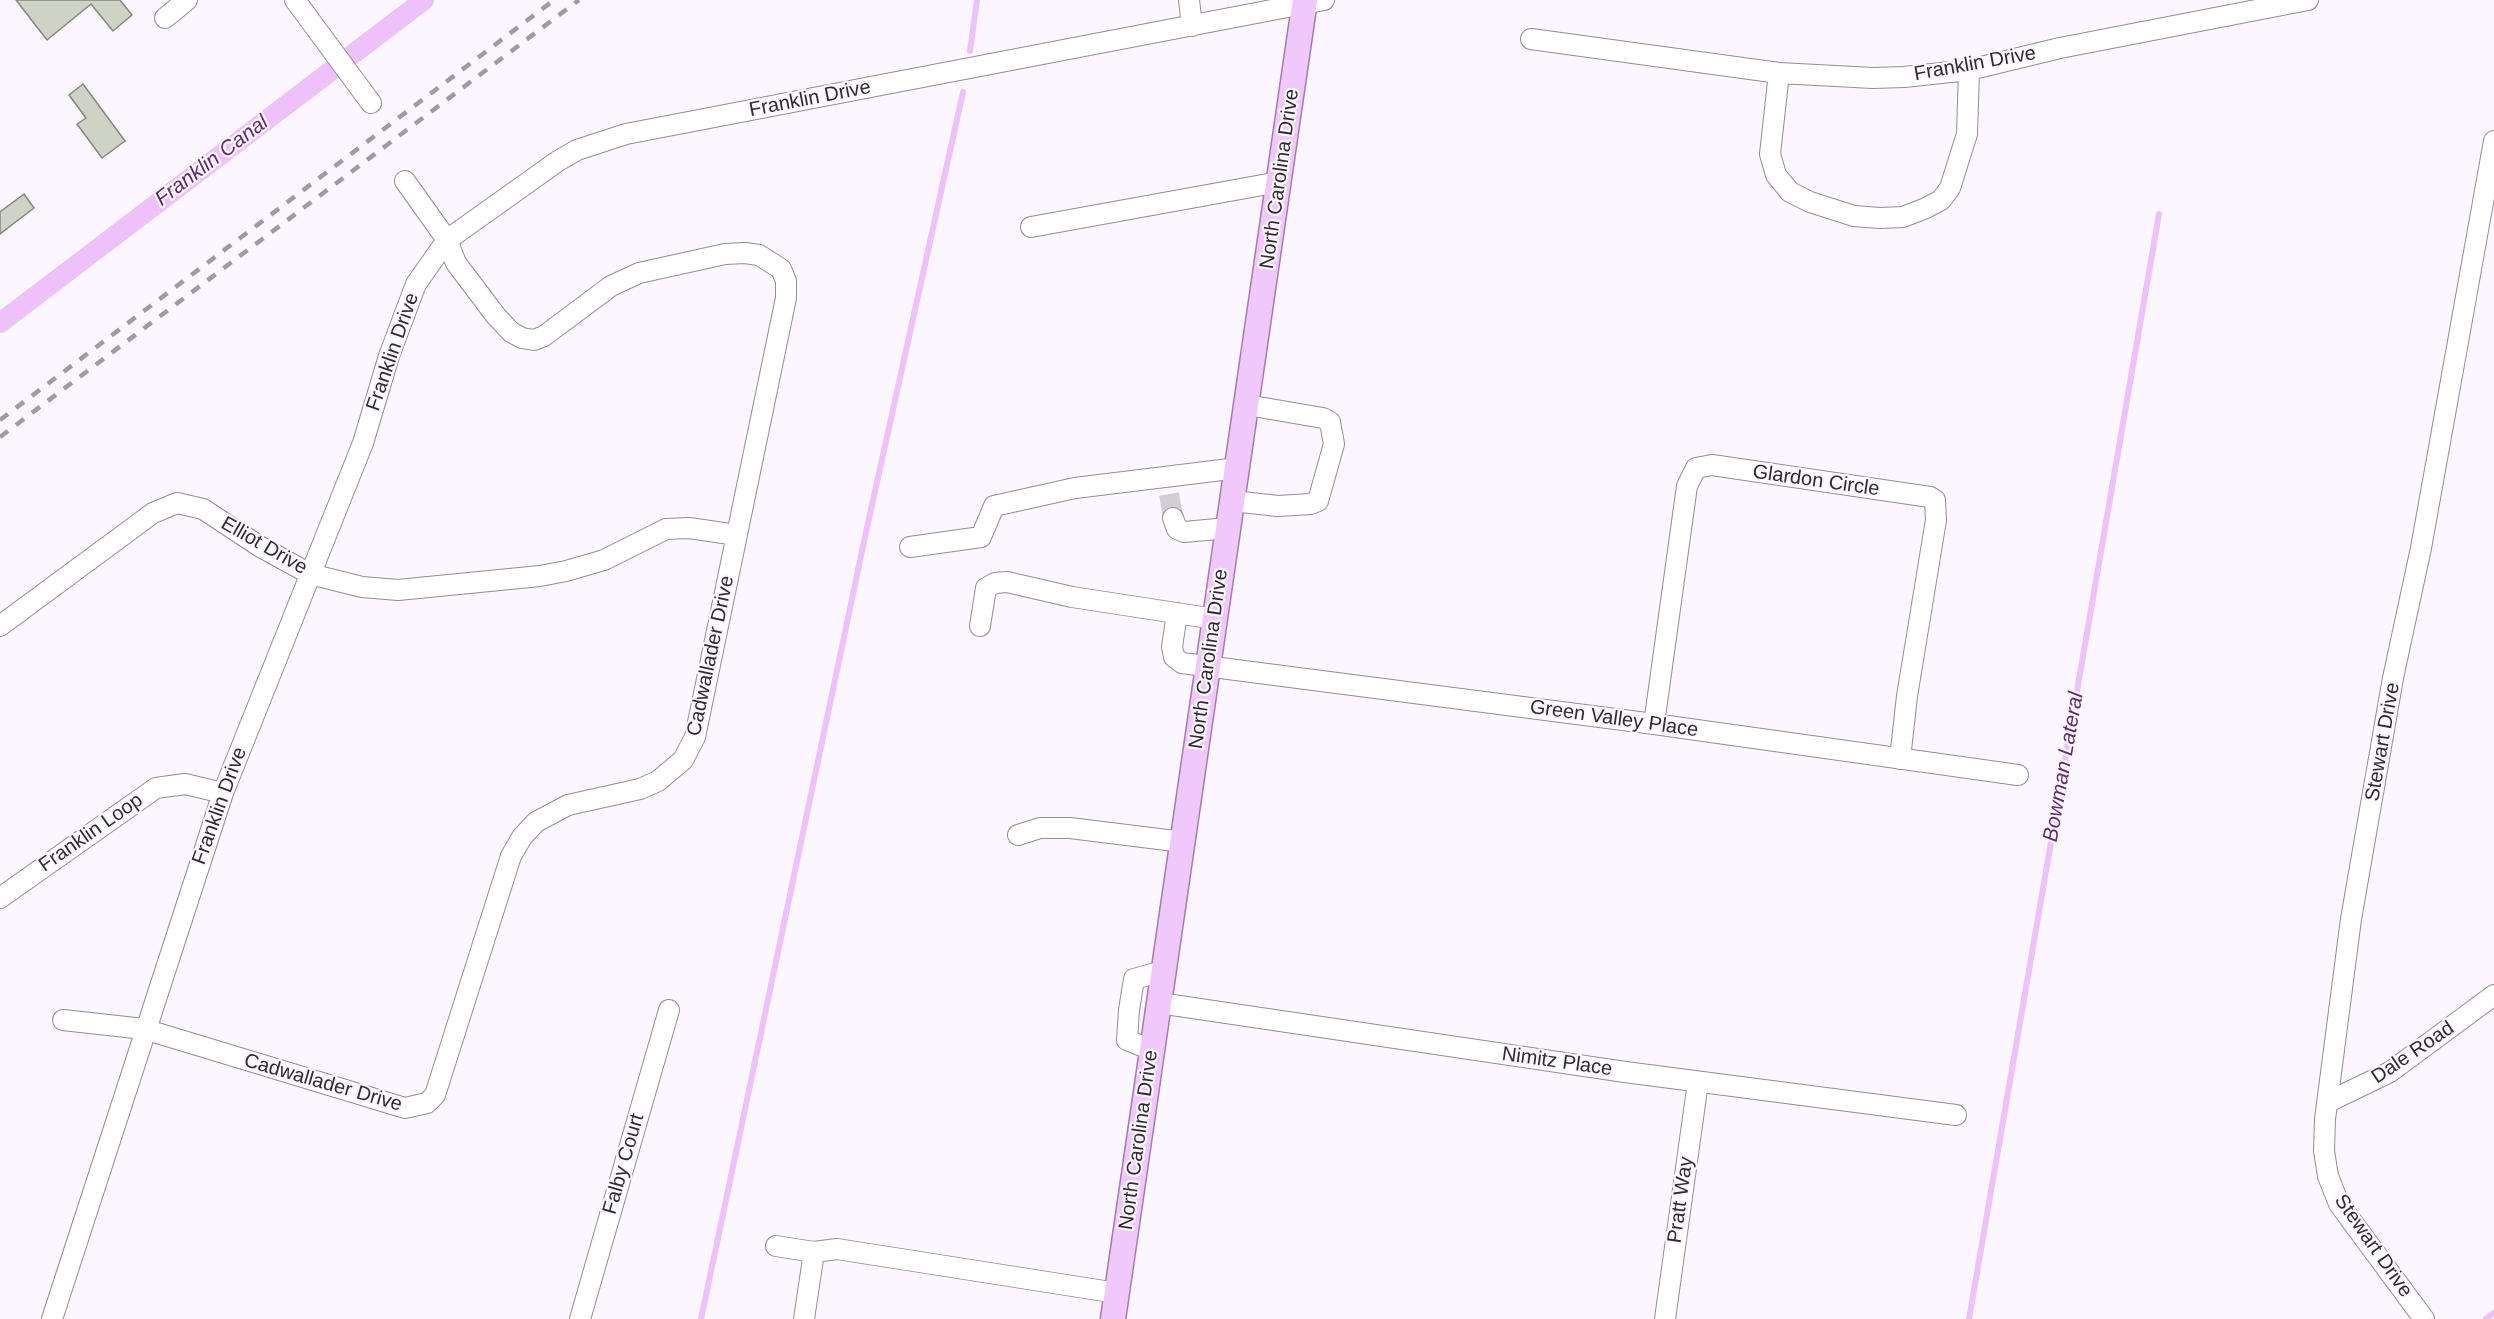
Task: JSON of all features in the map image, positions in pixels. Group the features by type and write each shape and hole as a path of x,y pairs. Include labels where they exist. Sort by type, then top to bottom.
{"main road":[{"name":"North Carolina Drive","path":"1113,1319 1279,182 1311,1"}],"street":[{"path":"165,18 187,0"},
{"path":"295,0 371,103"},
{"path":"1189,0 1192,26"},
{"name":"Franklin Drive","path":"1531,39 1779,73 1873,78 1969,70 2060,48 2308,0"},
{"name":"Franklin Drive","path":"52,1319 144,1029 223,793 363,442 389,356 416,284 447,240 558,161 577,150 626,134 1192,26 1311,1"},
{"path":"1779,73 1770,154 1776,175 1790,192 1810,202 1854,216 1880,218 1903,217 1926,208 1941,200 1950,188 1967,134 1969,70"},
{"name":"Stewart Drive","path":"2424,1319 2339,1204 2328,1176 2324,1151 2351,919 2393,678 2421,548 2494,141"},
{"name":"Cadwallader Drive","path":"63,1020 144,1029 405,1108 427,1103 435,1095 511,856 522,837 537,822 568,805 640,789 658,781 674,770 690,749 695,737 786,298 786,281 781,269 759,255 745,253 725,254 639,273 611,286 544,336 534,340 522,338 511,332 496,316 456,263 447,240 405,181"},
{"path":"1031,227 1279,182"},
{"path":"1232,501 1278,506 1311,504 1318,501 1334,444 1330,422 1323,418 1247,405"},
{"name":"Glardon Circle","path":"1654,724 1687,486 1696,468 1712,465 1910,494 1935,500 1937,506 1933,542 1907,696 1900,759"},
{"path":"910,548 981,537 994,506 1075,488 1168,485 1238,468"},
{"name":"Elliot Drive","path":"0,626 153,513 177,503 203,509 259,546 310,574 362,587 398,590 540,576 566,571 604,560 666,529 689,528 737,535"},
{"path":"1173,518 1177,529 1184,532 1228,528"},
{"path":"980,626 986,588 995,583 1007,582 1072,597 1215,619"},
{"name":"Green Valley Place","path":"1177,613 1172,647 1174,657 1182,663 1654,724 2018,775"},
{"name":"Franklin Loop","path":"0,898 156,788 185,784 223,793"},
{"path":"1018,835 1040,828 1070,828 1183,842"},
{"path":"1152,1050 1127,1040 1129,1010 1134,978 1163,971"},
{"name":"Dale Road","path":"2328,1102 2390,1072 2494,995"},
{"name":"Nimitz Place","path":"1159,1003 1698,1082 1956,1115"},
{"name":"Falby Court","path":"580,1319 669,1010"},
{"name":"Pratt Way","path":"1665,1319 1698,1082"},
{"path":"776,1246 814,1252 837,1249 1117,1293"},
{"path":"804,1319 814,1252"}],"building":[{"path":"16,0 120,0 132,15 113,31 91,4 47,40"},
{"path":"83,84 125,141 102,158 77,124 86,118 69,95"},
{"path":"24,194 34,208 0,234 0,212"}],"waterway":[{"name":"Franklin Canal","path":"0,323 424,0"},
{"path":"970,51 977,0"},
{"path":"701,1319 866,532 963,92"},
{"name":"Bowman Lateral","path":"1969,1319 2159,214"},
{"path":"2486,1319 2494,1313"}],"tunnel":[{"path":"1169,494 1173,518"}],"railway":[{"path":"0,420 554,0"},
{"path":"0,437 579,0"}]}
